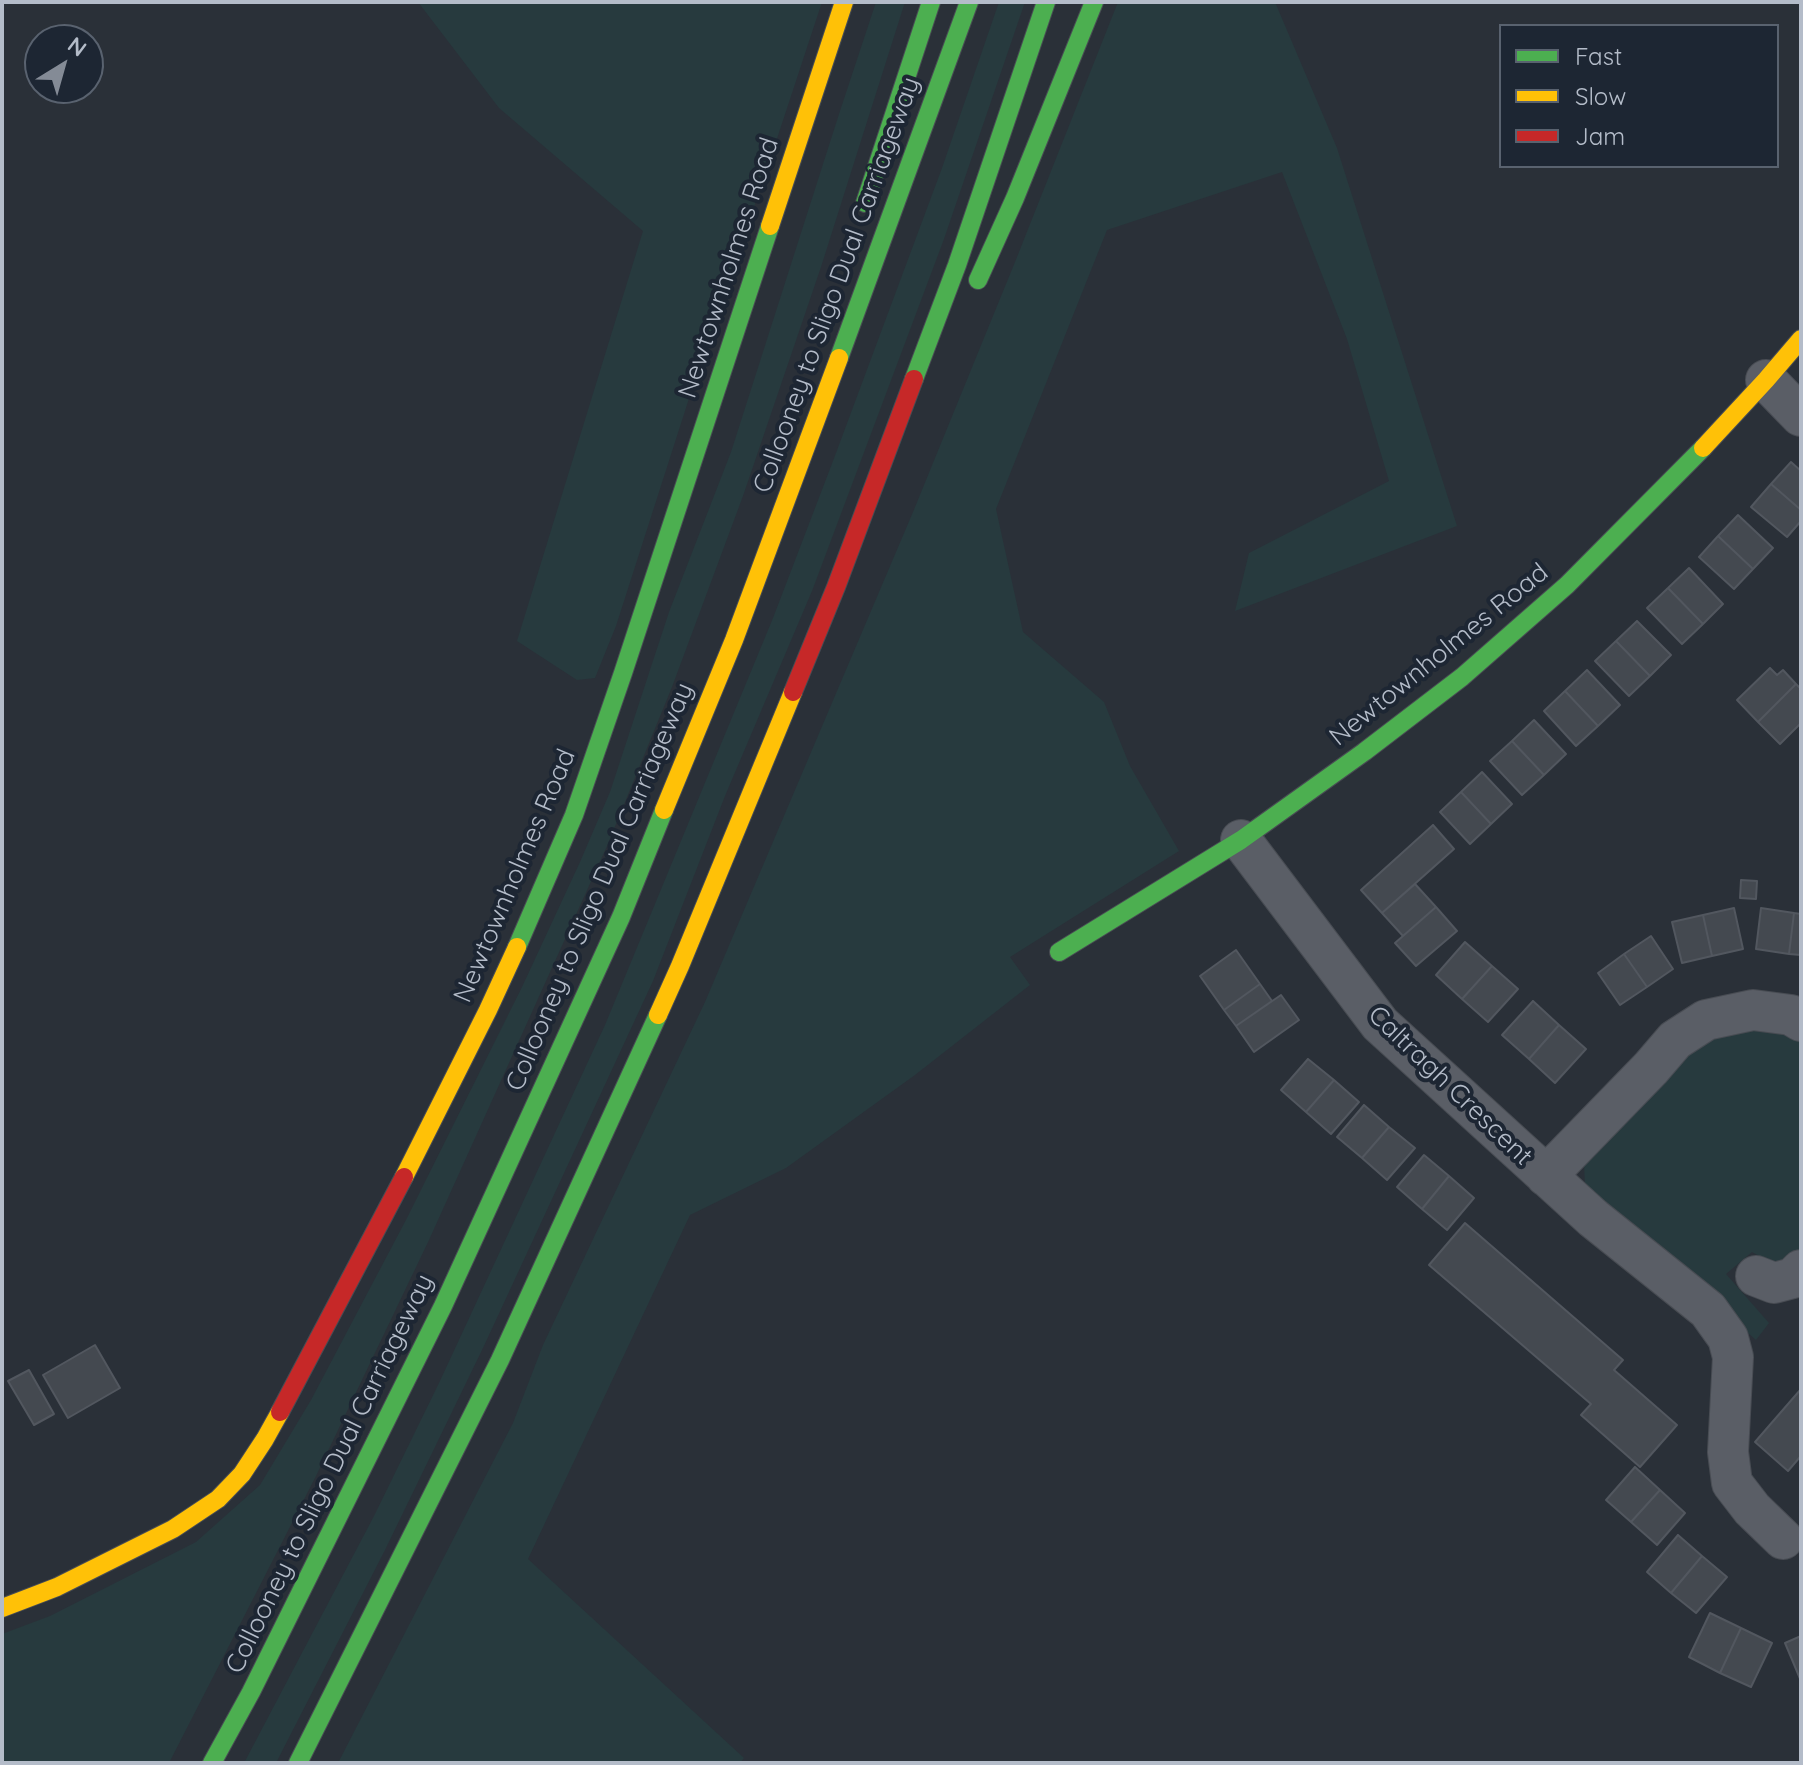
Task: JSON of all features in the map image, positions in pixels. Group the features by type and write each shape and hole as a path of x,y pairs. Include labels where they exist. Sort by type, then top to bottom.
{"main road":[{"name":"Newtownholmes Road","path":"2,1608 57,1587 173,1529 218,1499 242,1474 265,1439 406,1173 494,997 574,815 844,2"},
{"path":"859,221 931,2"},
{"name":"Collooney to Sligo Dual Carriageway","path":"212,1763 251,1692 443,1306 621,917 734,640 969,2"},
{"path":"298,1763 513,1332 680,966 836,587 957,265 1046,2"},
{"path":"969,299 1015,198 1094,2"},
{"name":"Newtownholmes Road","path":"1059,952 1241,840 1462,677 1567,585 1766,380 1801,339"},
{"path":"836,587 936,371"},
{"path":"772,540 810,385"}],"street":[{"path":"1766,380 1801,416"},
{"name":"Caltragh Crescent","path":"1241,840 1380,1024 1593,1218 1708,1310 1728,1338 1733,1357 1728,1452 1732,1483 1752,1509 1783,1539"},
{"name":"Caltragh Crescent","path":"1546,1176 1675,1040 1706,1020 1753,1010 1791,1015 1801,1021"},
{"path":"1756,1276 1774,1283 1793,1278 1801,1270"}],"green space":[{"path":"418,2 822,2 616,626 595,678 577,680 517,641 643,231 499,108"},
{"path":"876,2 905,2 821,267 743,496 672,687 607,846 429,1240 316,1476 169,1763 2,1763 2,1634 50,1616 196,1542 260,1485 311,1400 407,1218 522,987 610,792 669,612 731,452"},
{"path":"999,2 1025,2 944,239 812,591 725,796 653,981 483,1348 385,1550 276,1763 244,1763 374,1516 605,1025 773,618 942,168"},
{"path":"1118,2 1275,2 1337,148 1457,526 1235,611 1249,553 1389,481 1347,339 1282,172 1107,230 996,509 1023,632 1104,702 1130,766 1179,851 1010,957 1030,985 915,1075 786,1168 690,1215 528,1559 744,1758 740,1763 338,1763 513,1423 543,1345 705,1002 913,512"},
{"path":"1763,1028 1801,1036 1801,1251 1778,1266 1752,1252 1726,1274 1769,1323 1756,1340 1585,1185 1584,1164 1689,1053 1720,1035"}],"building":[{"path":"1791,462 1801,471 1801,510 1771,484"},
{"path":"1771,484 1801,510 1801,521 1787,537 1751,507"},
{"path":"1738,515 1773,548 1753,569 1718,536"},
{"path":"1718,536 1753,569 1734,589 1699,557"},
{"path":"1689,568 1723,604 1703,624 1668,588"},
{"path":"1668,588 1703,624 1682,644 1647,608"},
{"path":"1637,621 1671,655 1650,676 1616,641"},
{"path":"1616,641 1650,676 1629,696 1595,661"},
{"path":"1770,668 1777,675 1783,670 1796,684 1758,722 1737,700"},
{"path":"1587,670 1620,705 1598,726 1565,691"},
{"path":"1796,684 1801,689 1801,723 1780,744 1758,722"},
{"path":"1565,691 1598,726 1576,746 1544,711"},
{"path":"1534,720 1566,754 1544,775 1512,741"},
{"path":"1512,741 1544,775 1522,795 1490,761"},
{"path":"1482,772 1512,804 1491,824 1461,792"},
{"path":"1461,792 1491,824 1470,844 1440,812"},
{"path":"1433,825 1454,849 1382,913 1361,890"},
{"path":"1741,880 1757,881 1756,899 1740,898"},
{"path":"1415,884 1436,907 1403,936 1382,913"},
{"path":"1436,907 1457,931 1416,966 1395,943"},
{"path":"1734,908 1743,949 1712,956 1703,915"},
{"path":"1761,908 1794,913 1789,954 1756,949"},
{"path":"1794,913 1801,914 1801,955 1789,954"},
{"path":"1703,915 1712,956 1682,963 1672,922"},
{"path":"1651,936 1673,969 1647,987 1624,954"},
{"path":"1465,942 1492,966 1462,999 1436,975"},
{"path":"1236,950 1260,984 1224,1010 1200,976"},
{"path":"1624,954 1647,987 1620,1005 1598,973"},
{"path":"1492,966 1518,989 1488,1022 1462,999"},
{"path":"1260,984 1272,1001 1236,1026 1224,1010"},
{"path":"1281,995 1299,1020 1254,1052 1236,1026"},
{"path":"1533,1001 1559,1025 1529,1059 1502,1035"},
{"path":"1559,1025 1586,1049 1555,1083 1529,1059"},
{"path":"1308,1059 1334,1080 1306,1112 1281,1090"},
{"path":"1334,1080 1359,1102 1331,1134 1306,1112"},
{"path":"1364,1105 1389,1127 1362,1158 1337,1137"},
{"path":"1389,1127 1415,1148 1387,1180 1362,1158"},
{"path":"1424,1155 1449,1176 1422,1209 1397,1187"},
{"path":"1449,1176 1474,1198 1447,1230 1422,1209"},
{"path":"1465,1223 1623,1360 1614,1370 1677,1425 1640,1467 1581,1415 1591,1404 1429,1265"},
{"path":"95,1345 120,1388 68,1418 43,1375"},
{"path":"29,1370 54,1414 34,1425 8,1381"},
{"path":"1801,1389 1801,1459 1788,1471 1755,1442"},
{"path":"1635,1467 1660,1490 1631,1522 1606,1500"},
{"path":"1660,1490 1685,1513 1657,1545 1631,1522"},
{"path":"1678,1535 1702,1556 1671,1593 1647,1572"},
{"path":"1702,1556 1727,1577 1696,1613 1671,1593"},
{"path":"1710,1613 1741,1628 1720,1673 1689,1657"},
{"path":"1741,1628 1772,1643 1751,1687 1720,1673"},
{"path":"1801,1636 1801,1681 1785,1643"}],"traffic: fast":[{"path":"865,203 931,2"},
{"path":"839,358 969,2"},
{"path":"914,379 957,265 1046,2"},
{"path":"978,280 1015,198 1094,2"},
{"path":"517,947 574,815 770,226"},
{"path":"1059,952 1241,840 1462,677 1567,585 1703,448"},
{"path":"212,1763 251,1692 443,1306 621,917 664,810"},
{"path":"298,1763 500,1360 658,1015"}],"traffic: slow":[{"path":"770,226 844,2"},
{"path":"1703,448 1801,339"},
{"path":"664,810 734,640 839,358"},
{"path":"658,1015 793,692"},
{"path":"404,1177 517,947"},
{"path":"2,1608 57,1587 173,1529 218,1499 242,1474 280,1412"}],"traffic: jam":[{"path":"793,692 914,379"},
{"path":"280,1412 404,1177"}]}
